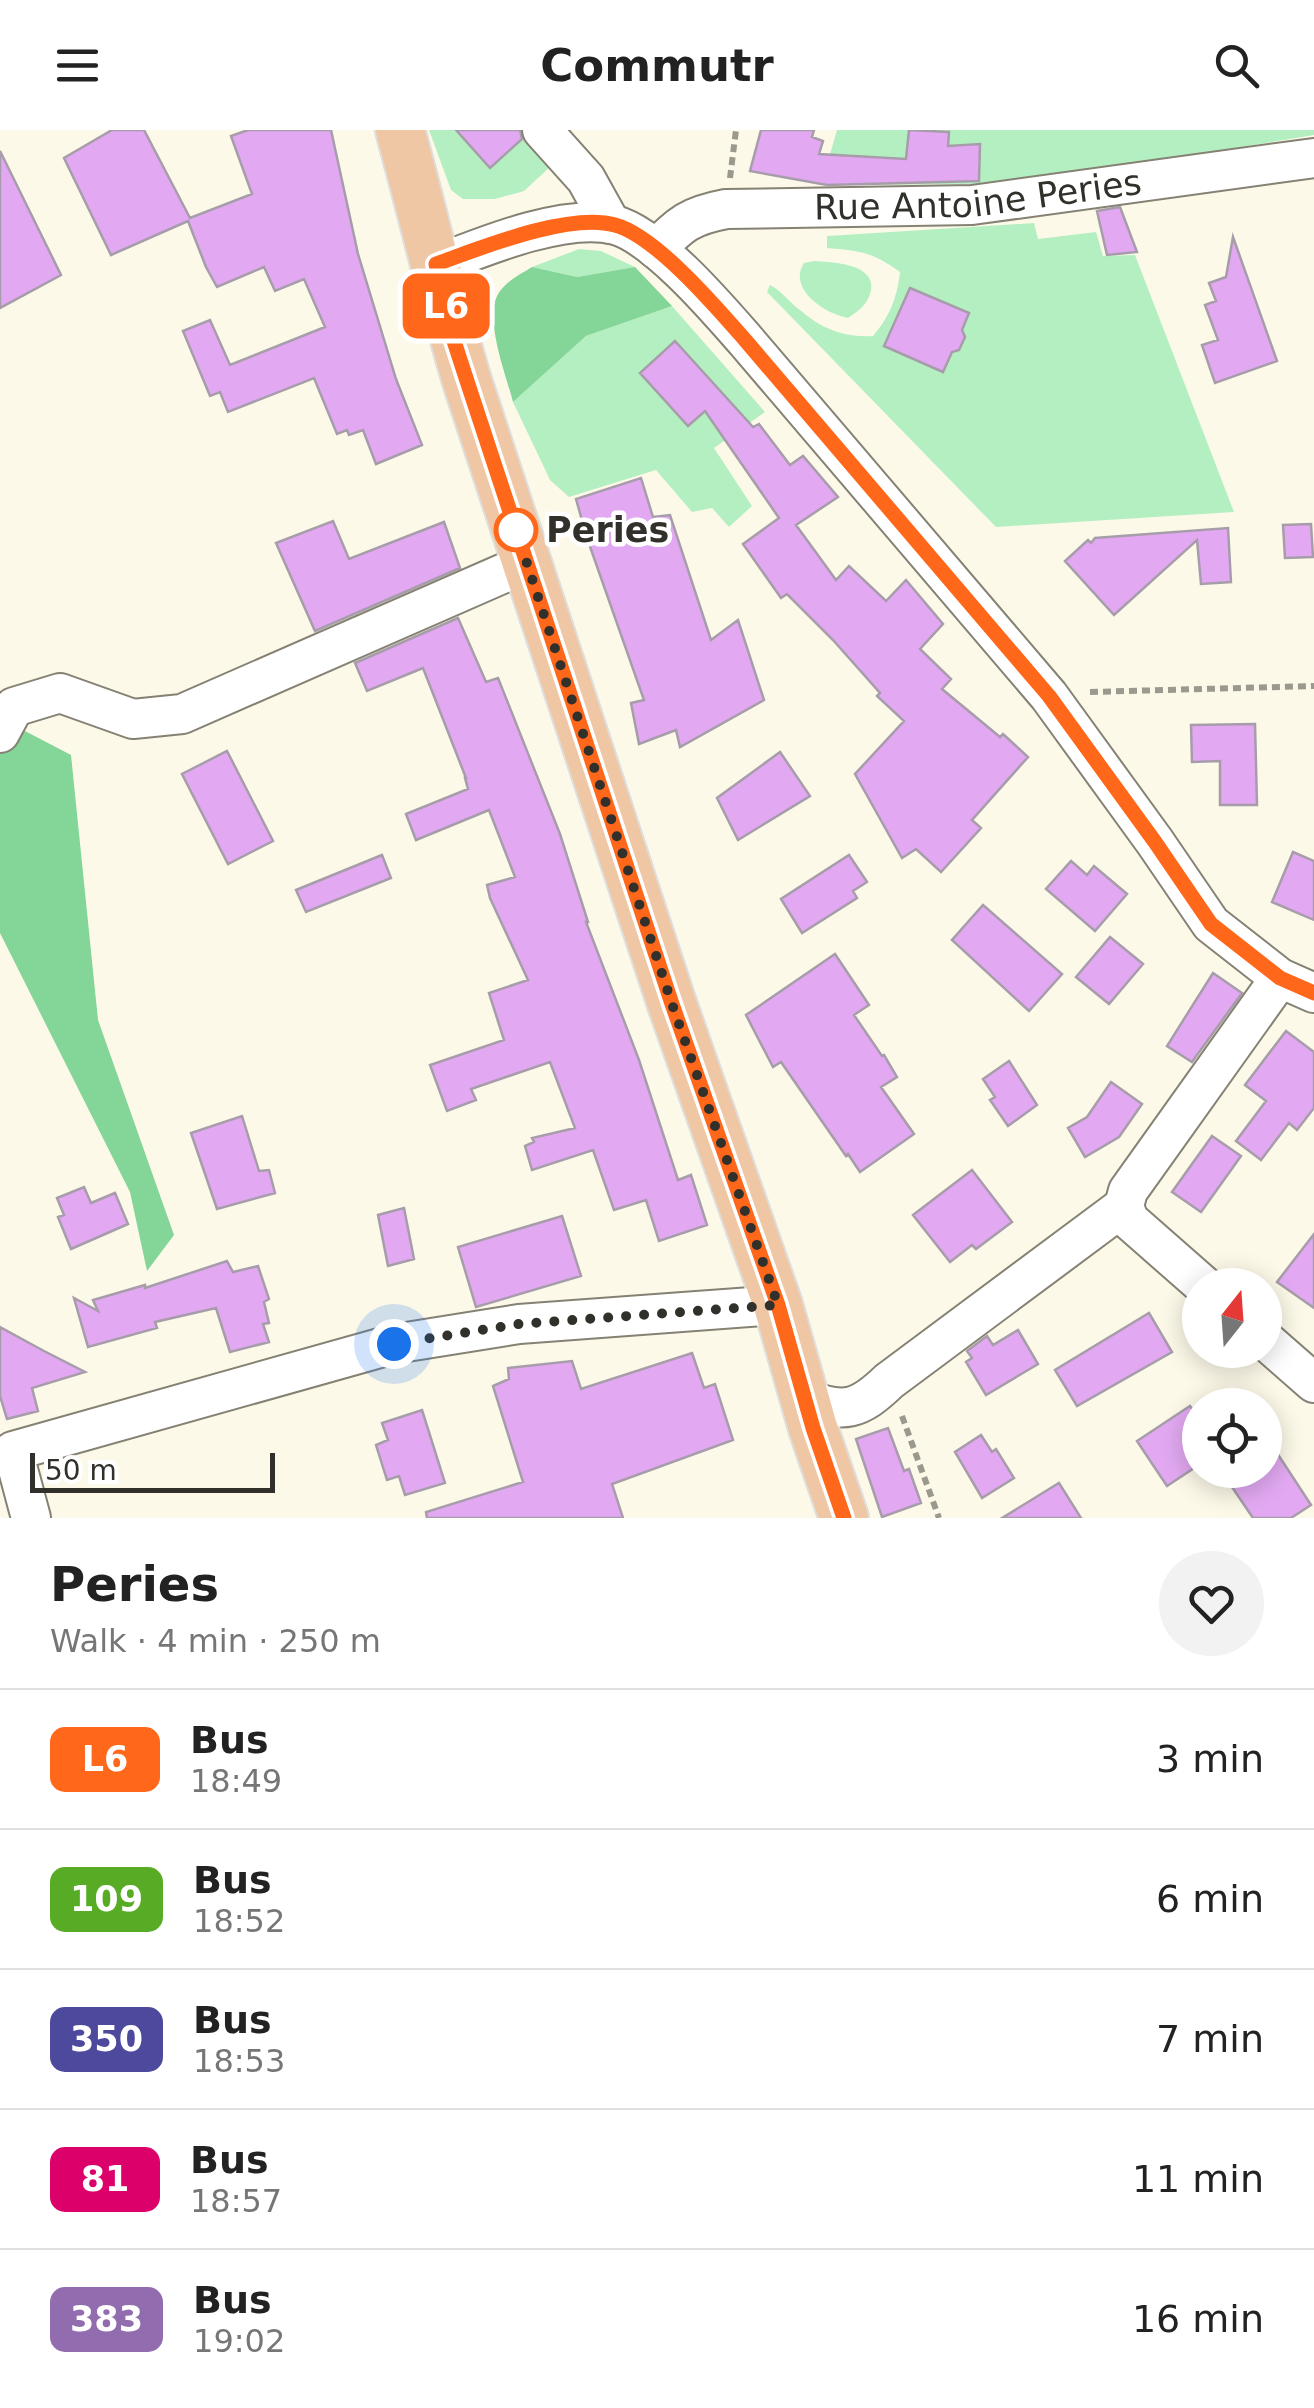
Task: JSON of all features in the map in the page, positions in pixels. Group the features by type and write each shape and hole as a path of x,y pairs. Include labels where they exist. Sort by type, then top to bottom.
{"main road":[{"path":"400,130 453,338 672,1004 778,1305 844,1518"}],"street":[{"path":"542,130 586,179 611,224"},
{"name":"Rue Antoine Peries","path":"656,249 684,222 726,208 972,205 1314,158"},
{"path":"436,264 497,242 571,223 611,224 632,232 656,249 704,293 1049,696 1211,924 1297,986 1128,1191 1124,1206 1128,1220 1183,1268"},
{"path":"0,733 14,707 60,693 133,719 182,714 527,562"},
{"path":"806,1398 828,1408 843,1408 872,1397 1124,1206"},
{"path":"31,1518 13,1452 32,1446 394,1344 519,1324 778,1305"},
{"path":"1282,1355 1314,1383"}],"path":[{"path":"726,208 736,130"},
{"path":"1049,696 1314,686"},
{"path":"889,1381 939,1518"}],"green space":[{"path":"429,130 518,130 551,166 524,191 495,199 463,199 451,190"},
{"path":"837,130 1314,130 1314,135 1015,184 821,185"},
{"path":"1034,223 1038,239 1096,232 1103,256 1135,255 1234,512 996,527 767,292 770,285 808,317 834,331 873,336 892,306 900,272 866,254 827,248 827,236"},
{"path":"579,249 601,251 635,267 577,277 532,267"},
{"path":"804,263 853,267 868,276 870,294 861,308 848,318 811,299 800,282 800,273"},
{"path":"532,267 577,277 635,267 672,306 586,336 513,402 493,315 500,291"},
{"path":"672,306 765,412 714,448 752,506 729,527 712,508 692,512 656,470 569,497 550,480 513,402 586,336"},
{"path":"0,718 71,755 98,1020 174,1235 147,1271 130,1192 0,933"}],"building":[{"path":"112,130 144,130 190,218 252,194 231,136 248,130 331,130 358,254 396,379 422,445 376,464 363,430 337,434 314,378 228,412 220,392 210,396 183,331 210,320 230,365 325,327 304,279 275,291 264,267 217,287 188,221 111,255 64,158"},
{"path":"456,130 520,130 522,139 490,168"},
{"path":"761,130 814,130 812,137 823,141 819,154 906,159 909,130 949,132 948,146 980,144 979,181 827,185 750,171"},
{"path":"0,151 61,275 0,308"},
{"path":"1120,207 1137,252 1107,255 1097,211"},
{"path":"1233,237 1277,361 1215,383 1202,345 1218,340 1205,305 1216,301 1209,283 1226,277"},
{"path":"910,288 969,313 962,330 965,337 959,350 952,352 943,372 884,346"},
{"path":"675,341 753,427 759,424 790,465 803,456 838,497 796,525 836,580 849,566 886,601 906,580 943,624 920,649 951,679 942,689 1028,757 972,820 981,828 941,872 916,849 902,858 855,774 904,721 787,594 781,598 743,544 779,518 705,411 688,426 640,373"},
{"path":"641,478 653,517 670,515 711,640 738,620 764,700 680,747 676,730 639,744 631,703 644,700 576,499"},
{"path":"333,521 349,559 444,522 460,568 315,631 276,543"},
{"path":"1311,524 1313,557 1285,558 1283,525"},
{"path":"1228,528 1231,582 1201,584 1197,540 1114,615 1065,561 1095,538"},
{"path":"458,618 486,682 498,678 560,834 586,922 639,1060 678,1180 691,1175 707,1225 659,1241 646,1200 614,1210 593,1150 532,1170 525,1146 534,1142 532,1138 575,1128 550,1062 471,1089 476,1100 447,1111 430,1065 504,1040 489,993 528,980 487,885 515,877 489,810 416,840 406,814 468,789 466,778 423,668 367,691 355,663"},
{"path":"1255,724 1257,805 1220,805 1220,761 1192,762 1191,725"},
{"path":"227,751 273,841 228,864 182,774"},
{"path":"780,752 810,796 738,840 717,798"},
{"path":"1293,852 1314,861 1314,920 1272,902"},
{"path":"382,855 391,878 306,912 296,890"},
{"path":"849,855 867,882 853,891 857,898 802,933 781,899"},
{"path":"1071,861 1087,875 1094,866 1127,894 1095,931 1046,889"},
{"path":"983,905 1062,974 1029,1011 952,940"},
{"path":"1110,937 1143,964 1109,1004 1076,977"},
{"path":"835,954 869,1005 854,1015 897,1077 881,1087 914,1134 860,1172 781,1062 773,1067 746,1015"},
{"path":"1213,973 1242,993 1192,1062 1167,1046"},
{"path":"1286,1031 1314,1052 1314,1108 1297,1130 1289,1123 1261,1160 1236,1141 1266,1101 1245,1085"},
{"path":"1009,1061 1037,1105 1008,1126 990,1100 995,1097 983,1079"},
{"path":"1111,1082 1142,1104 1119,1137 1085,1157 1068,1128 1087,1117"},
{"path":"242,1116 259,1171 269,1170 275,1193 217,1209 191,1133"},
{"path":"1212,1136 1241,1156 1201,1212 1172,1192"},
{"path":"972,1170 1012,1222 976,1249 972,1245 950,1262 913,1215"},
{"path":"84,1187 91,1203 115,1193 128,1224 71,1249 58,1217 64,1215 57,1198"},
{"path":"404,1208 414,1259 388,1266 378,1215"},
{"path":"562,1216 581,1276 476,1307 458,1247"},
{"path":"1314,1234 1314,1308 1282,1286 1282,1276"},
{"path":"227,1261 233,1272 258,1266 269,1299 264,1302 269,1323 263,1324 269,1342 230,1352 216,1308 155,1322 157,1328 88,1347 74,1298 98,1311 93,1300 145,1288"},
{"path":"1149,1313 1172,1352 1077,1406 1055,1370"},
{"path":"0,1327 85,1372 32,1388 38,1411 7,1419 0,1396"},
{"path":"1018,1330 1038,1364 986,1395 966,1362 972,1358 967,1351 987,1336 993,1345"},
{"path":"692,1353 704,1388 715,1384 733,1440 612,1484 623,1518 427,1518 426,1512 523,1482 493,1386 509,1379 508,1368 572,1361 581,1389"},
{"path":"422,1410 445,1483 405,1495 399,1476 387,1480 376,1445 388,1440 382,1423"},
{"path":"1182,1411 1182,1476 1167,1486 1137,1441"},
{"path":"888,1428 921,1503 882,1517 856,1439"},
{"path":"981,1435 992,1452 996,1449 1014,1478 982,1498 955,1452"},
{"path":"1282,1461 1311,1505 1291,1518 1253,1518 1233,1488 1282,1488"},
{"path":"1059,1483 1081,1518 1002,1518"}],"bus line":[{"name":"L6","path":"844,1518 778,1305 672,1004 453,338 436,264 497,242 571,223 620,226 656,249 704,293 1049,696 1211,924 1280,978 1314,993"}],"place":[{"name":"Peries","path":"516,530"}],"route":[{"path":"394,1344 519,1324 778,1305 672,1004 516,530"}]}
